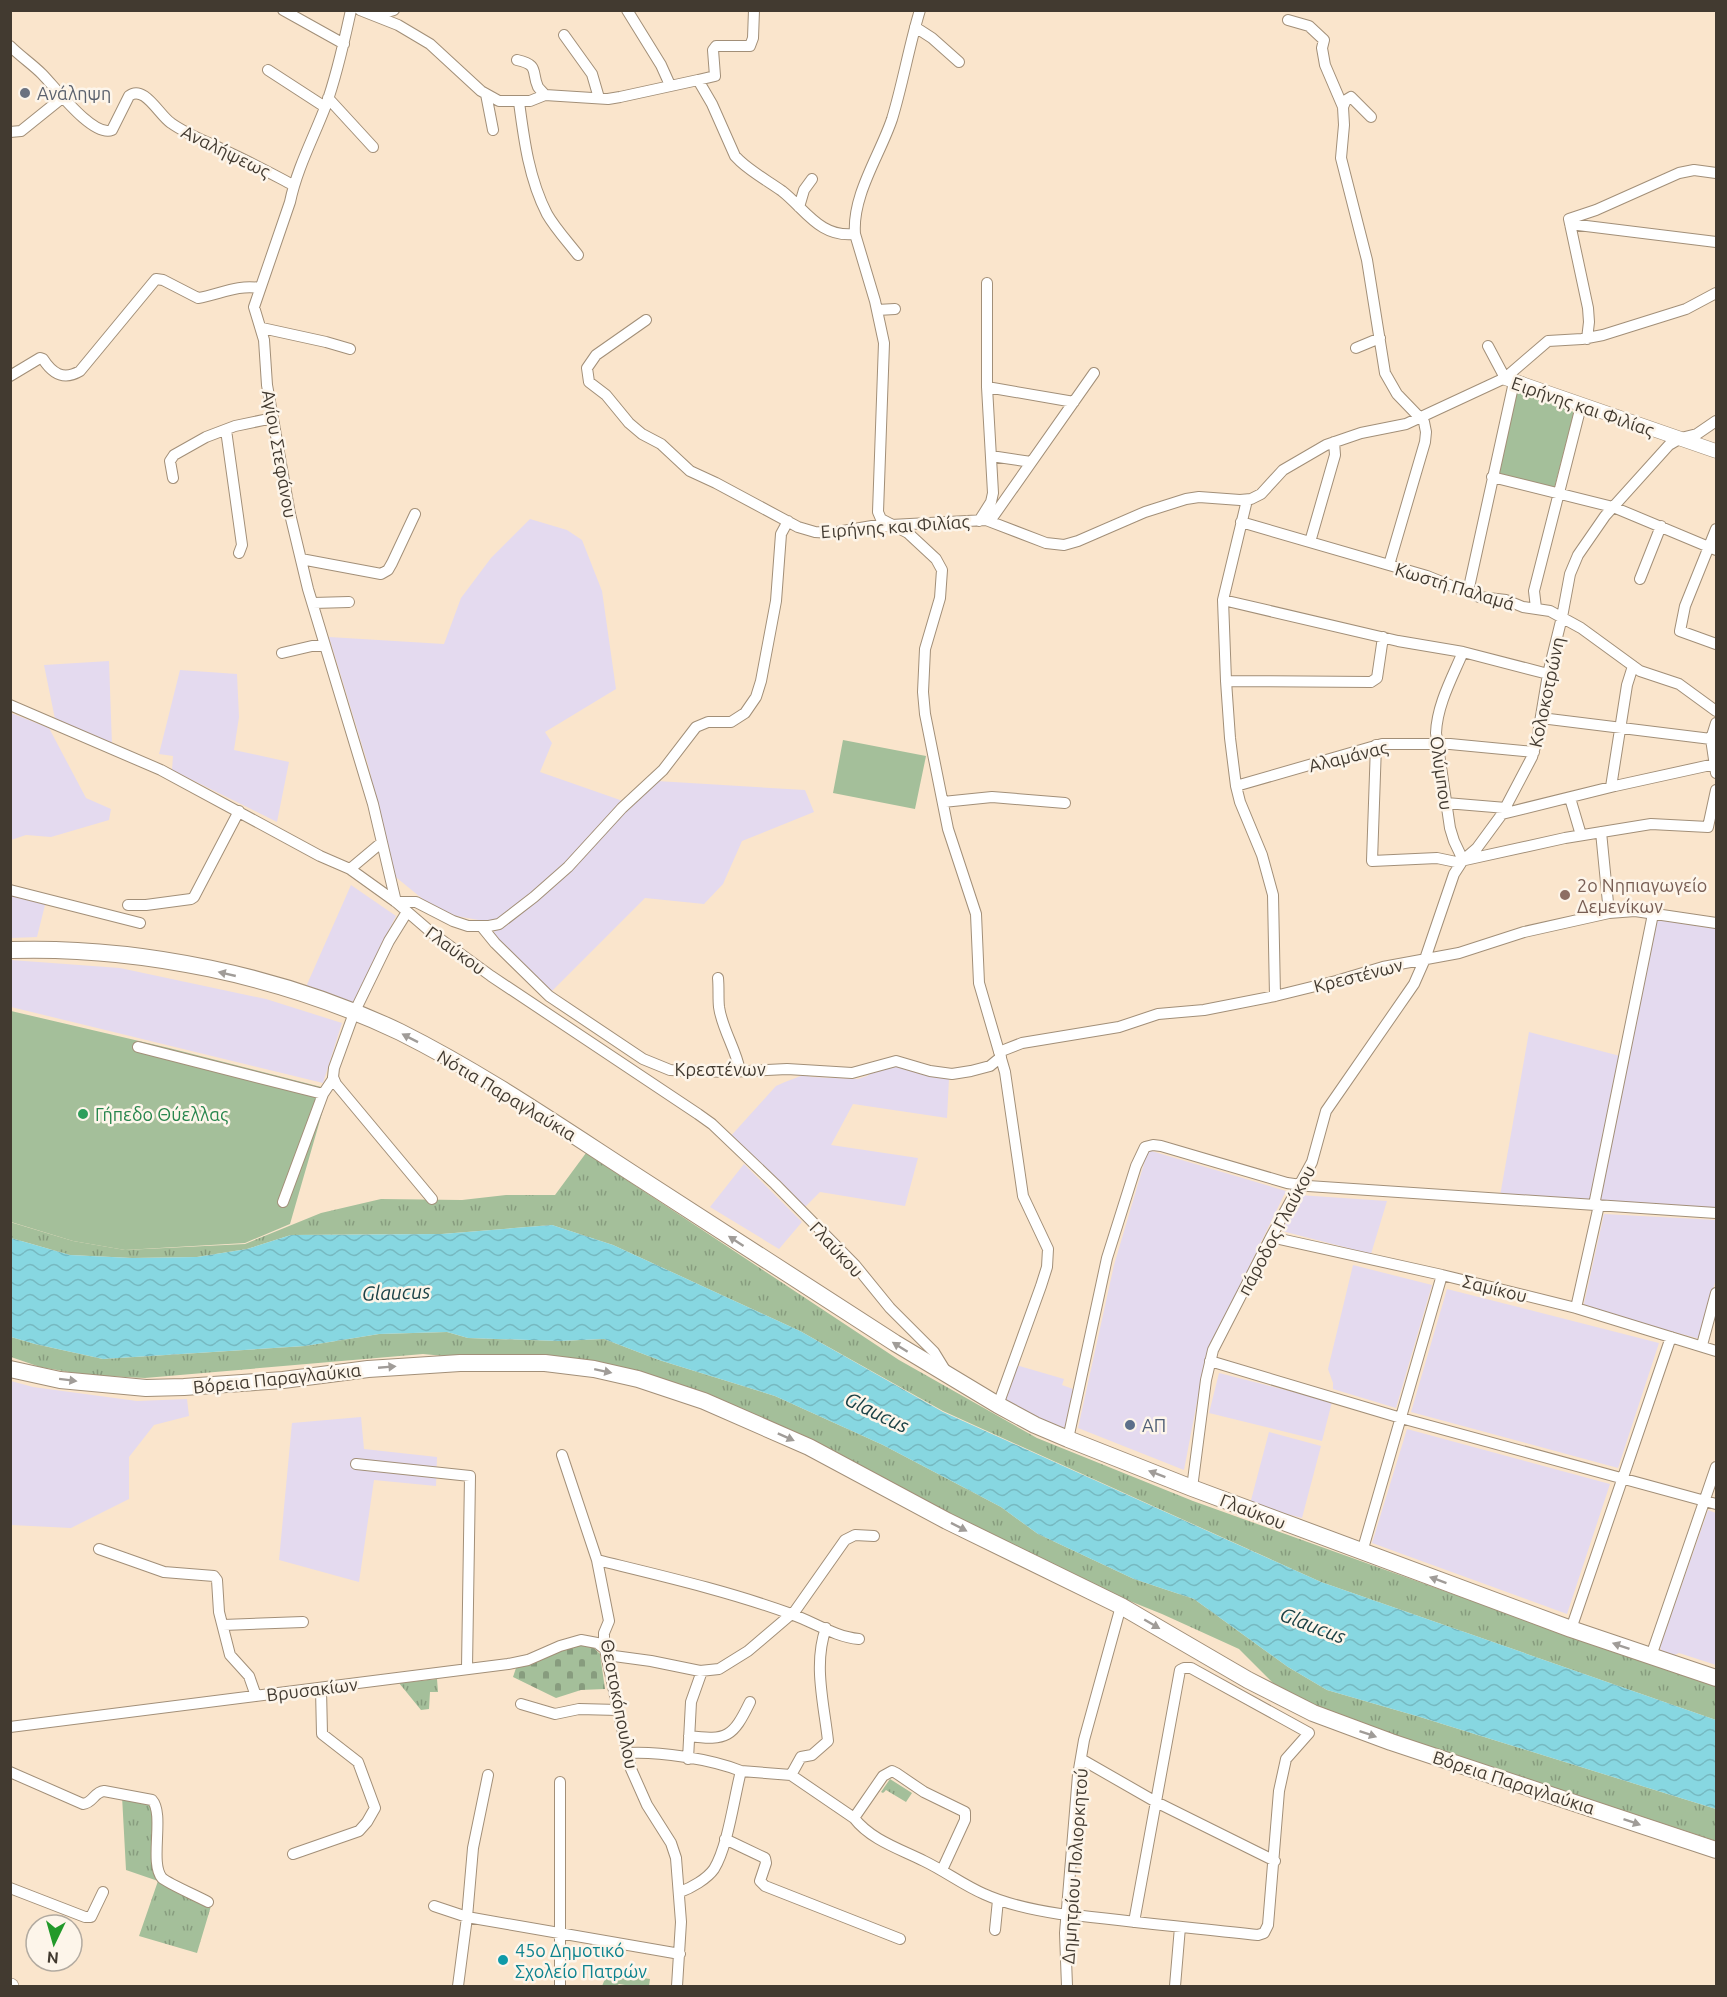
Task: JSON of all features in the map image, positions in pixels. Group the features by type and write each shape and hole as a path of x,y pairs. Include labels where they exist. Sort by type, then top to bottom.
{"main road":[{"name":"Νότια Παραγλαύκια","path":"10,950 41,949 84,952 167,962 278,986 354,1013 420,1042 522,1102 950,1377"},
{"name":"Βόρεια Παραγλαύκια","path":"10,1368 60,1380 146,1388 283,1380 422,1364 545,1363 594,1369 638,1379 705,1401 810,1447 956,1525 1121,1606 1248,1680 1313,1713 1390,1742 1716,1850"},
{"name":"Γλαύκου","path":"950,1377 1035,1425 1068,1440 1571,1629 1716,1678"}],"street":[{"path":"283,10 344,44"},
{"name":"Αγίου Στεφάνου","path":"351,10 344,44 326,103 293,185 290,202 254,307 262,328 273,418 286,495 301,559 373,804 396,902"},
{"path":"360,10 398,25 430,45 486,94 499,100 519,102 530,101 545,95 620,97 715,76 713,50 716,46 750,46 753,38 754,10"},
{"path":"379,17 381,14 394,10"},
{"path":"627,10 661,64 670,85"},
{"path":"921,10 892,117 861,200 855,234 877,309 884,347 877,506 880,518 908,533 934,557 942,570 941,592 925,649 923,692 925,714 954,852 976,914 979,983 1006,1081 1023,1196 1046,1242 1048,1254 1047,1267 1041,1286 998,1405"},
{"path":"1288,20 1309,26 1324,40 1322,48 1324,65 1343,107 1341,158 1367,260 1386,373 1390,384 1402,401 1426,427 1425,442 1389,565"},
{"path":"915,27 932,38 959,62"},
{"path":"564,35 592,74 599,98"},
{"name":"Αναλήψεως","path":"10,46 42,74 62,98 102,130 108,132 115,127 129,96 135,92 142,93 163,117 184,132 293,185"},
{"path":"517,60 525,62 535,70 538,86 545,95"},
{"path":"268,70 326,103 373,147"},
{"path":"698,80 712,104 735,156 783,192 824,229 839,234 855,234"},
{"path":"486,94 493,130"},
{"path":"1343,107 1346,100 1351,97 1371,117"},
{"path":"10,132 21,131 62,98"},
{"path":"519,102 524,146 542,203 551,220 578,255"},
{"path":"1570,222 1679,173 1694,170 1716,173"},
{"path":"799,207 804,190 812,179"},
{"path":"1570,222 1716,242"},
{"path":"1570,222 1588,308 1587,339"},
{"path":"10,376 39,358 43,359 51,371 59,375 74,375 80,371 156,279 163,280 196,297 224,290 260,288"},
{"path":"985,521 993,496 987,387 987,283"},
{"path":"1468,592 1509,380 1548,341 1587,339 1686,309 1716,293"},
{"path":"877,309 895,309"},
{"name":"Ειρήνης και Φιλίας","path":"646,320 596,355 587,368 589,382 606,395 629,423 642,434 661,444 690,471 803,529 820,532 893,525 985,521 1046,543 1064,545 1145,512 1186,499 1199,497 1247,500 1259,495 1283,470 1334,442 1361,433 1399,427 1509,380 1716,451"},
{"path":"262,328 326,342 350,350"},
{"path":"1356,348 1380,338"},
{"path":"1488,346 1509,380"},
{"path":"985,521 1031,462 1094,373"},
{"path":"987,387 1074,402"},
{"path":"1536,608 1534,591 1581,406"},
{"path":"173,478 170,461 174,454 206,437 235,426 273,418"},
{"name":"Κολοκοτρώνη","path":"1425,959 1450,882 1463,860 1477,848 1504,811 1534,752 1548,674 1570,574 1575,562 1593,532 1612,507 1669,445 1681,438 1697,434 1716,421"},
{"path":"226,430 242,545 239,553"},
{"path":"1310,542 1335,455 1334,442"},
{"path":"991,456 1031,462"},
{"path":"1492,477 1612,507 1713,549"},
{"path":"1247,500 1223,600 1226,681 1236,786 1240,802 1262,855 1273,895 1275,996"},
{"path":"301,559 381,574 388,570 392,563 415,514"},
{"path":"396,902 411,901 464,925 482,927 499,924 568,867 622,808 663,770 696,727 708,722 731,722 742,716 756,698 761,681 776,601 781,536 788,521"},
{"name":"Κωστή Παλαμά","path":"1241,522 1445,582 1479,597 1506,600 1523,607 1547,610 1592,636 1633,666 1650,675 1680,684 1716,711"},
{"path":"1640,579 1661,526"},
{"path":"1716,529 1713,549 1683,611 1680,631 1716,644"},
{"path":"1223,600 1383,637 1463,652 1548,674"},
{"path":"313,603 349,602"},
{"path":"1226,681 1371,682 1377,678 1383,637"},
{"path":"282,653 312,646 325,646"},
{"name":"Ολύμπου","path":"1463,652 1437,718 1437,744 1446,803 1454,841 1463,860"},
{"path":"1611,787 1627,685 1633,666"},
{"name":"Γλαύκου","path":"10,705 161,770 320,856 350,869 491,976 712,1124 855,1265 890,1308 934,1352 950,1377"},
{"path":"1540,718 1711,739"},
{"path":"1446,803 1504,811 1611,787 1716,768 1711,739 1716,723"},
{"name":"Αλαμάνας","path":"1236,786 1376,745 1437,744 1534,752"},
{"path":"1376,745 1372,861 1437,858 1453,862 1581,835 1655,824 1708,827 1716,790"},
{"path":"943,802 992,797 1065,802"},
{"path":"1570,798 1581,835"},
{"path":"128,905 146,906 194,897 238,811"},
{"path":"1601,832 1609,913"},
{"path":"350,869 381,843"},
{"path":"10,890 140,923"},
{"name":"Κρεστένων","path":"482,927 495,943 549,996 643,1059 670,1070 727,1072 787,1069 852,1073 896,1062 952,1074 985,1067 1000,1054 1022,1043 1119,1027 1158,1014 1204,1010 1275,996 1383,967 1459,953 1540,928 1609,913 1630,911 1716,923"},
{"path":"283,1202 323,1094 333,1079 334,1068 354,1013 389,941 407,912"},
{"path":"1576,1308 1653,914"},
{"name":"πάροδος Γλαύκου","path":"1192,1488 1206,1380 1213,1350 1312,1162 1326,1111 1408,994 1425,959"},
{"path":"718,978 719,1008 738,1057 740,1071"},
{"path":"138,1047 323,1094"},
{"path":"333,1079 432,1199"},
{"path":"1068,1440 1107,1258 1136,1166 1145,1148 1153,1145 1299,1185 1716,1213"},
{"name":"Σαμίκου","path":"1271,1236 1576,1308 1716,1351"},
{"path":"1362,1552 1442,1275"},
{"path":"1702,1345 1716,1293"},
{"path":"1571,1629 1671,1337"},
{"path":"1210,1361 1401,1418 1716,1504"},
{"name":"Θεοτοκόπουλου","path":"562,1455 597,1560 609,1621 604,1633 606,1651 627,1753 640,1792 674,1851 680,1892 681,1922 677,1986"},
{"path":"356,1464 470,1476 467,1668"},
{"path":"1651,1656 1716,1467"},
{"path":"688,1759 691,1702 702,1671 719,1669 739,1658 792,1614 843,1542 852,1536 874,1536"},
{"path":"99,1549 164,1572 214,1576 217,1580 219,1612 230,1655 249,1676 256,1696"},
{"path":"597,1560 705,1587 792,1614 842,1636 859,1639"},
{"name":"Δημητρίου Πολιορκητού","path":"1066,1986 1067,1914 1073,1817 1081,1759 1121,1606"},
{"path":"223,1625 303,1622"},
{"path":"791,1775 801,1757 812,1755 828,1741 819,1665 820,1644 826,1628"},
{"name":"Βρυσακίων","path":"10,1727 521,1662 581,1640 597,1642 614,1656 702,1671"},
{"path":"627,1753 653,1752 727,1766 741,1771 791,1775 854,1818 860,1826 874,1836 998,1900 1038,1910 1067,1914 1134,1922 1258,1935 1264,1933 1268,1925 1279,1791 1286,1759 1309,1733 1191,1668 1184,1668 1180,1671 1134,1922"},
{"path":"293,1854 359,1831 375,1808 358,1762 322,1734 321,1689"},
{"path":"689,1736 723,1737 739,1722 750,1702"},
{"path":"521,1704 555,1714 579,1709 618,1710"},
{"path":"1081,1759 1156,1802 1275,1861"},
{"path":"680,1892 691,1887 712,1871 725,1839 741,1771"},
{"path":"854,1818 884,1776 892,1771 924,1792 965,1812 965,1820 942,1870"},
{"path":"10,1772 83,1804 89,1803 98,1792 104,1791 152,1800 157,1808 158,1858 161,1876 208,1902"},
{"path":"458,1986 473,1848 488,1775"},
{"path":"560,1782 560,1986"},
{"path":"725,1839 765,1858 766,1863 760,1881 765,1886 900,1939"},
{"path":"10,1888 85,1917 91,1917 95,1912 103,1892"},
{"path":"995,1930 998,1900"},
{"path":"434,1906 467,1917 680,1954"},
{"path":"1175,1986 1180,1927"}],"shaded area":[{"path":"530,519 567,530 582,540 602,591 616,689 545,732 552,743 540,772 623,801 565,865 508,914 489,922 446,914 430,905 392,874 369,768 329,637 444,644 461,598 491,558"},
{"path":"109,661 112,745 55,719 44,665"},
{"path":"180,670 237,674 239,717 234,750 289,762 277,822 172,770 173,756 159,754"},
{"path":"11,713 49,728 86,798 111,809 109,820 51,837 26,835 11,840"},
{"path":"657,781 805,790 814,812 742,841 723,884 704,904 645,898 550,993 491,934 516,916 620,813"},
{"path":"351,885 396,916 351,1006 305,989"},
{"path":"10,894 46,901 37,937 11,938"},
{"path":"1656,916 1716,925 1716,1209 1597,1203"},
{"path":"11,960 120,968 266,999 342,1023 323,1083 11,1007"},
{"path":"1529,1032 1620,1056 1591,1202 1500,1196"},
{"path":"893,1065 949,1079 947,1118 853,1104 831,1145 918,1158 905,1206 820,1192 803,1209 729,1138 776,1086 806,1074 811,1077 858,1079"},
{"path":"1148,1150 1286,1191 1206,1355 1184,1470 1078,1428 1114,1265"},
{"path":"744,1164 802,1222 779,1249 710,1207"},
{"path":"1299,1195 1387,1201 1371,1254 1282,1231"},
{"path":"1604,1214 1716,1220 1716,1279 1700,1339 1583,1308"},
{"path":"1353,1265 1432,1285 1396,1408 1333,1389 1328,1369"},
{"path":"1447,1289 1659,1343 1618,1468 1411,1412"},
{"path":"1016,1365 1064,1379 1062,1385 1073,1389 1063,1436 1001,1407"},
{"path":"1219,1373 1332,1402 1322,1441 1209,1413"},
{"path":"11,1381 33,1387 137,1401 187,1399 189,1416 154,1425 129,1457 129,1499 71,1528 11,1525"},
{"path":"361,1417 364,1449 437,1457 436,1486 374,1480 359,1582 279,1560 292,1423"},
{"path":"1407,1429 1610,1484 1567,1614 1372,1543"},
{"path":"1269,1432 1321,1446 1302,1518 1250,1504"},
{"path":"1708,1510 1716,1513 1716,1665 1679,1653 1672,1656 1662,1652 1660,1647"}],"green space":[{"path":"1516,390 1574,412 1554,489 1497,474"},
{"path":"843,740 926,756 915,809 833,793"},
{"path":"11,1011 329,1089 290,1224 245,1243 125,1250 73,1241 11,1222"},
{"path":"586,1153 899,1360 1037,1438 1193,1501 1637,1660 1716,1686 1716,1720 1321,1582 943,1411 800,1331 613,1245 552,1225 442,1234 291,1235 247,1249 197,1257 132,1258 70,1255 11,1238 10,1222 73,1241 125,1250 245,1244 321,1213 381,1199 462,1200 506,1195 555,1195"},
{"path":"447,1332 468,1338 559,1341 604,1339 659,1360 775,1396 883,1445 1001,1507 1038,1534 1134,1579 1194,1599 1288,1667 1327,1690 1716,1809 1716,1841 1330,1714 1275,1685 1239,1649 1162,1614 1085,1583 952,1517 835,1453 615,1372 423,1354 145,1378 86,1375 40,1367 11,1357 11,1337 103,1359 305,1346 379,1334"},
{"path":"580,1644 592,1646 600,1654 605,1689 581,1690 556,1698 513,1677 516,1668 533,1664 557,1651"},
{"path":"437,1679 438,1692 430,1692 429,1709 421,1710 399,1683"},
{"path":"890,1779 912,1793 906,1802 886,1790 881,1792"},
{"path":"122,1796 152,1801 160,1879 211,1906 197,1953 139,1936 158,1881 126,1870"},
{"path":"608,1972 650,1979 649,1986 619,1984 602,1986"}],"water":[{"name":"Glaucus","path":"552,1225 613,1245 800,1331 943,1412 1321,1582 1716,1720 1716,1809 1327,1690 1288,1667 1194,1599 1134,1579 1038,1534 1001,1507 883,1445 775,1396 659,1360 604,1339 559,1341 468,1338 447,1332 379,1334 305,1346 103,1359 11,1337 11,1238 70,1255 132,1258 197,1257 247,1249 291,1235 442,1234"}],"place":[{"name":"Ανάληψη","path":"25,93"},
{"name":"2ο Νηπιαγωγείο Δεμενίκων","path":"1565,895"},
{"name":"Γήπεδο Θύελλας","path":"83,1114"},
{"name":"ΑΠ","path":"1130,1425"},
{"name":"45ο Δημοτικό Σχολείο Πατρών","path":"503,1960"}]}
